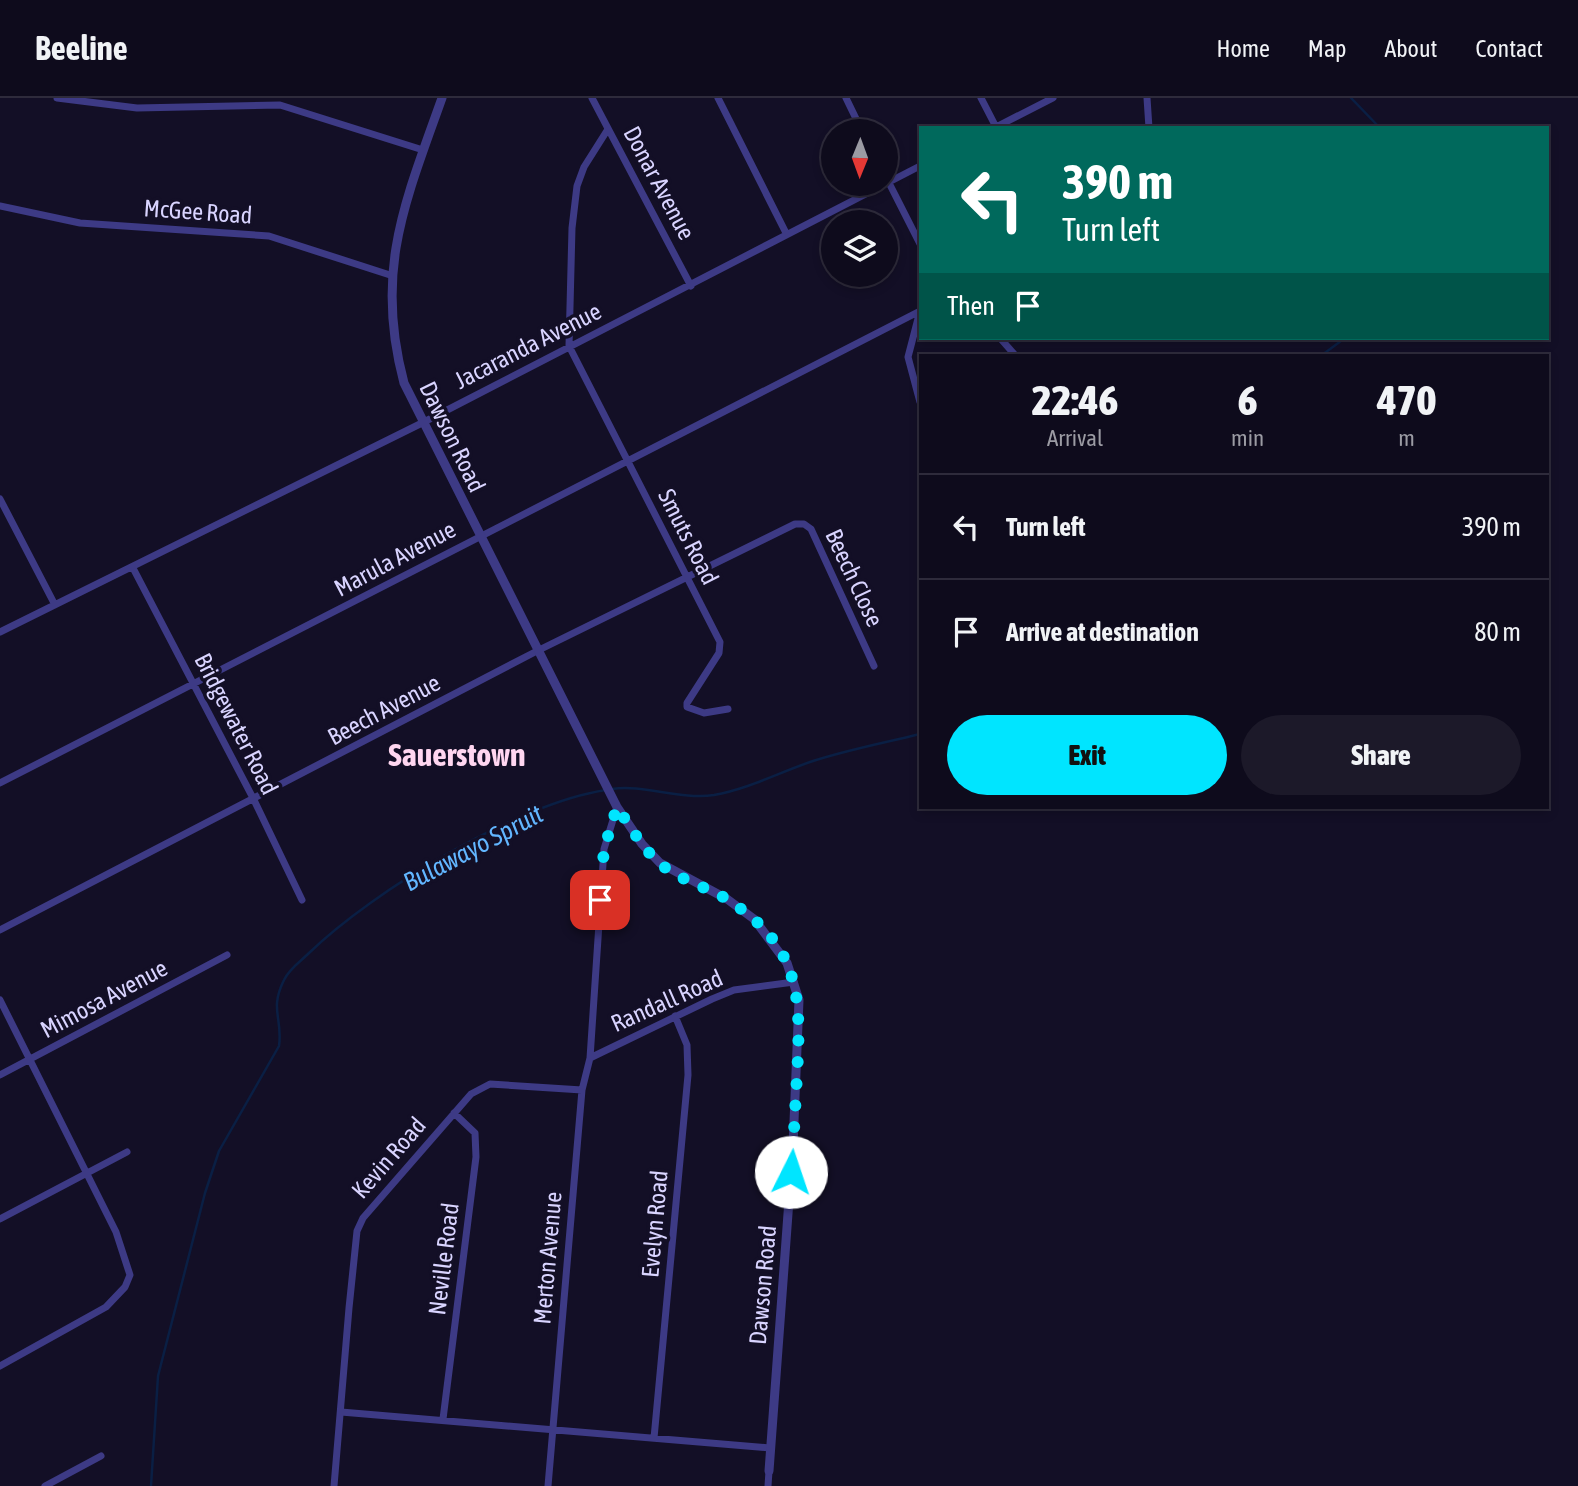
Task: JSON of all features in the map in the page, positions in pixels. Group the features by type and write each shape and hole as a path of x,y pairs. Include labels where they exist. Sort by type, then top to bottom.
{"street":[{"path":"57,98 94,105 137,108 280,105 423,150"},
{"name":"Dawson Road","path":"442,98 398,232 390,275 395,349 404,383 617,806 642,844 660,863 727,899 754,919 781,954 794,982 800,1021 769,1471"},
{"name":"Donar Avenue","path":"592,98 691,286"},
{"path":"718,98 786,233"},
{"path":"846,98 856,119"},
{"path":"981,98 995,126"},
{"path":"997,126 1053,98"},
{"path":"1147,98 1149,126"},
{"path":"569,346 572,228 576,186 583,167 608,129"},
{"name":"Jacaranda Avenue","path":"898,175 919,166"},
{"name":"Jacaranda Avenue","path":"0,632 133,568 691,286 857,196"},
{"path":"895,196 919,242"},
{"name":"McGee Road","path":"0,206 80,223 269,236 390,275"},
{"name":"Marula Avenue","path":"0,783 196,685 919,312"},
{"path":"919,315 908,363 919,399"},
{"path":"1002,340 1014,354"},
{"name":"Smuts Road","path":"569,346 688,575 720,647 687,706 694,712 704,713 728,709"},
{"path":"0,499 55,605"},
{"name":"Beech Close","path":"788,527 804,524 811,529 874,666"},
{"name":"Beech Avenue","path":"0,930 537,651 788,527"},
{"name":"Bridgewater Road","path":"133,568 196,685 302,900"},
{"path":"590,1058 604,849 617,806"},
{"name":"Mimosa Avenue","path":"0,1075 227,955"},
{"name":"Randall Road","path":"582,1090 590,1058 734,990 794,982"},
{"path":"0,1000 88,1173 129,1267 125,1287 106,1307 82,1323 0,1366"},
{"name":"Evelyn Road","path":"654,1438 688,1075 687,1045 675,1016"},
{"name":"Kevin Road","path":"334,1486 357,1231 369,1210 471,1094 490,1084 582,1090"},
{"name":"Merton Avenue","path":"548,1486 582,1090"},
{"name":"Neville Road","path":"443,1419 477,1157 475,1133 454,1113"},
{"path":"0,1219 127,1152"},
{"path":"341,1412 770,1448"},
{"path":"45,1486 101,1456"},
{"path":"768,1486 769,1471"}],"waterway":[{"name":"Bulawayo Spruit","path":"1351,98 1378,126"},
{"name":"Bulawayo Spruit","path":"1323,354 1342,340"},
{"name":"Bulawayo Spruit","path":"612,789 714,795 751,785 824,758 919,734"},
{"name":"Bulawayo Spruit","path":"151,1486 158,1376 205,1193 219,1151 279,1046 277,999 286,976 295,965 370,903 448,853 531,812 571,798 606,790"}],"district":[{"name":"Sauerstown","path":"457,755"}],"route":[{"path":"600,900 604,849 610,822 617,807 642,844 660,863 683,878 727,899 754,919 770,937 787,963 799,1000 791,1172"}]}
